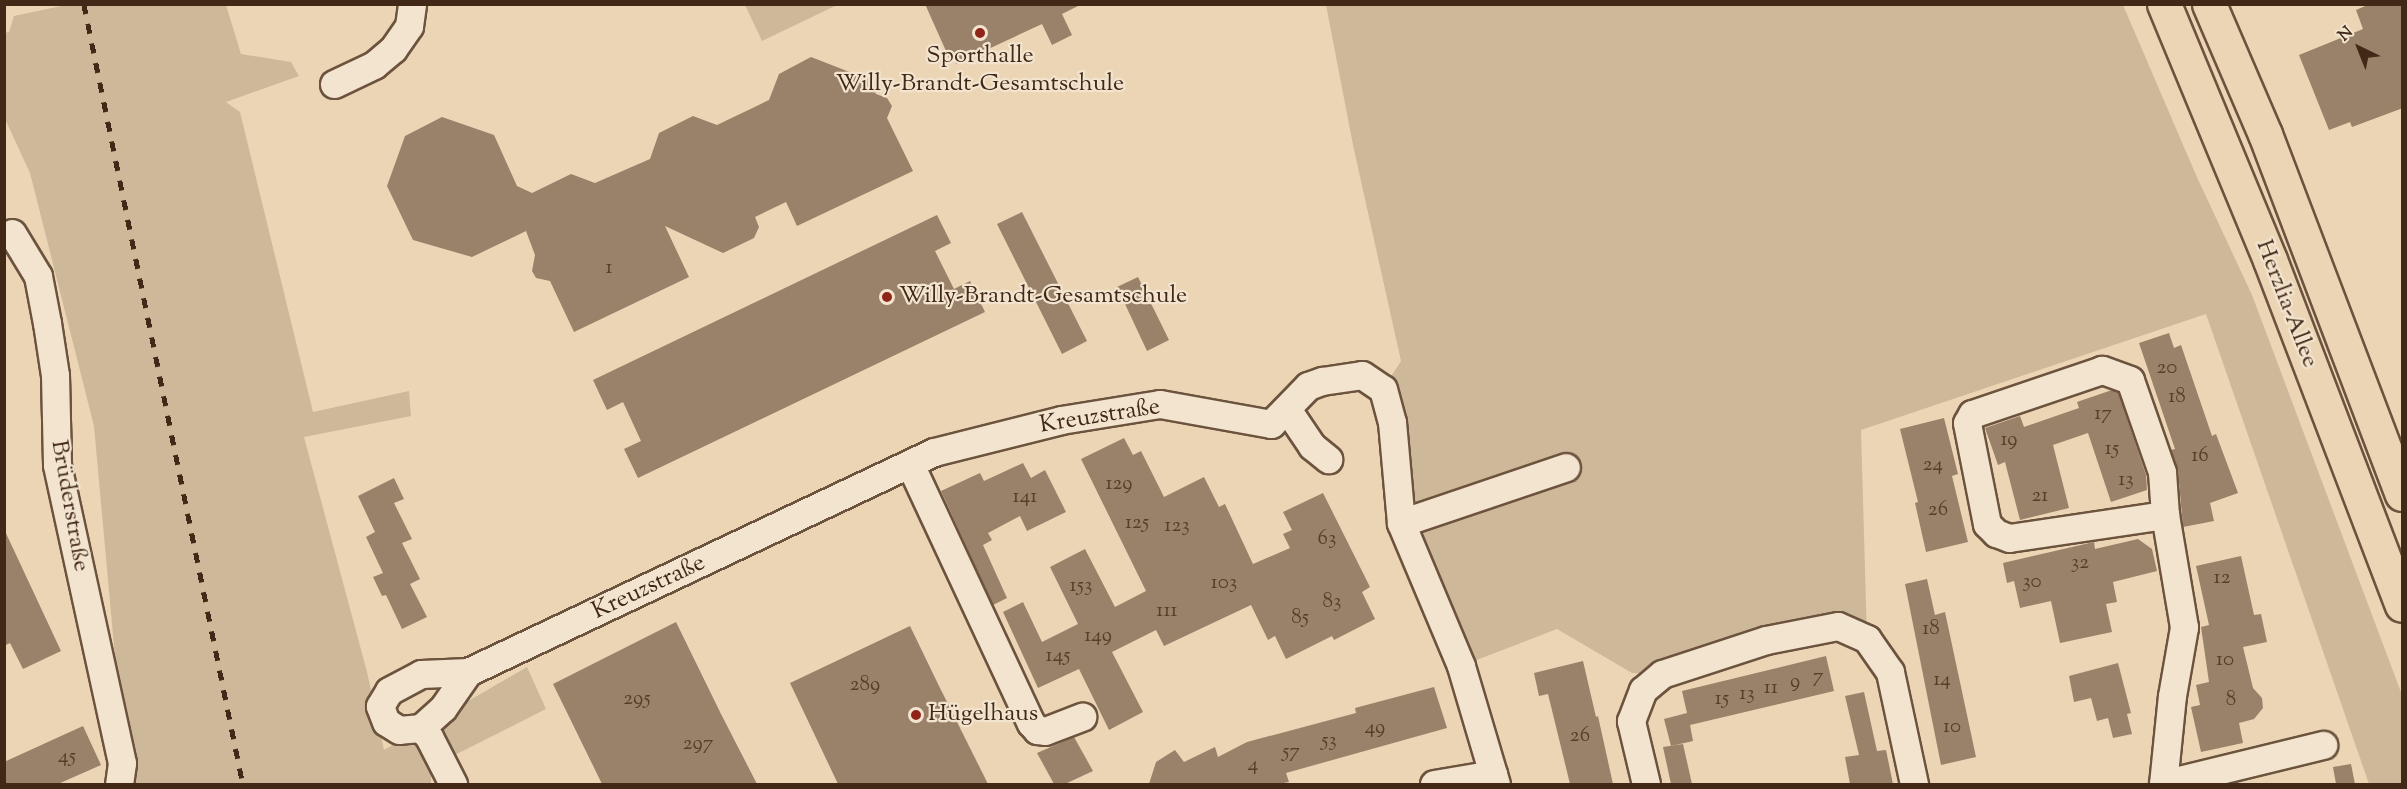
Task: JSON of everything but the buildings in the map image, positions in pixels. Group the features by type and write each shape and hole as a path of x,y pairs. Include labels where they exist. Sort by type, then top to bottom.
{"main road":[{"name":"Herzlia-Allee","path":"2164,4 2270,260 2403,605"},
{"name":"Herzlia-Allee","path":"2209,4 2265,134 2403,494"}],"street":[{"path":"334,84 374,64 393,49 409,26 412,4"},
{"name":"Brüderstraße","path":"12,233 38,276 45,311 54,375 57,465 122,763 119,784"},
{"path":"2165,515 2009,538 1996,533 1987,524 1967,423 1972,414 2102,369 2130,380 2162,472 2165,515 2184,627 2172,696 2163,784 2323,745"},
{"name":"Kreuzstraße","path":"421,728 399,730 386,722 380,706 389,691 421,674 468,672 934,452 1060,420 1160,404 1271,424 1308,386 1322,381 1362,375 1383,389 1392,423 1401,523 1461,666 1495,779"},
{"path":"1287,409 1312,446 1328,459"},
{"path":"910,464 1031,723 1037,730 1046,731 1082,717"},
{"path":"1401,523 1566,467"},
{"path":"1646,784 1631,721 1643,690 1662,674 1766,640 1838,626 1868,639 1890,672 1914,784"},
{"path":"453,784 429,737 421,728 443,708 468,672"},
{"path":"1434,784 1495,779"}],"shaded area":[{"path":"66,5 226,5 241,54 291,62 299,76 226,102 240,112 313,412 409,391 411,416 304,437 367,672 384,750 527,667 546,709 431,767 431,784 132,784 134,764 116,668 94,426 30,173 5,119 4,33 9,32 14,16"},
{"path":"745,5 837,5 762,41"},
{"path":"1326,5 2123,5 2196,175 2252,295 2402,695 2402,784 2369,784 2206,314 1861,430 1867,639 1838,626 1662,674 1632,673 1557,629 1461,666 1401,523 1383,389 1401,361 1353,145"}],"railway":[{"path":"84,4 243,784"}],"place":[{"name":"Sporthalle Willy-Brandt-Gesamtschule","path":"980,33"},
{"name":"Willy-Brandt-Gesamtschule","path":"887,297"},
{"name":"Hügelhaus","path":"916,715"}]}
